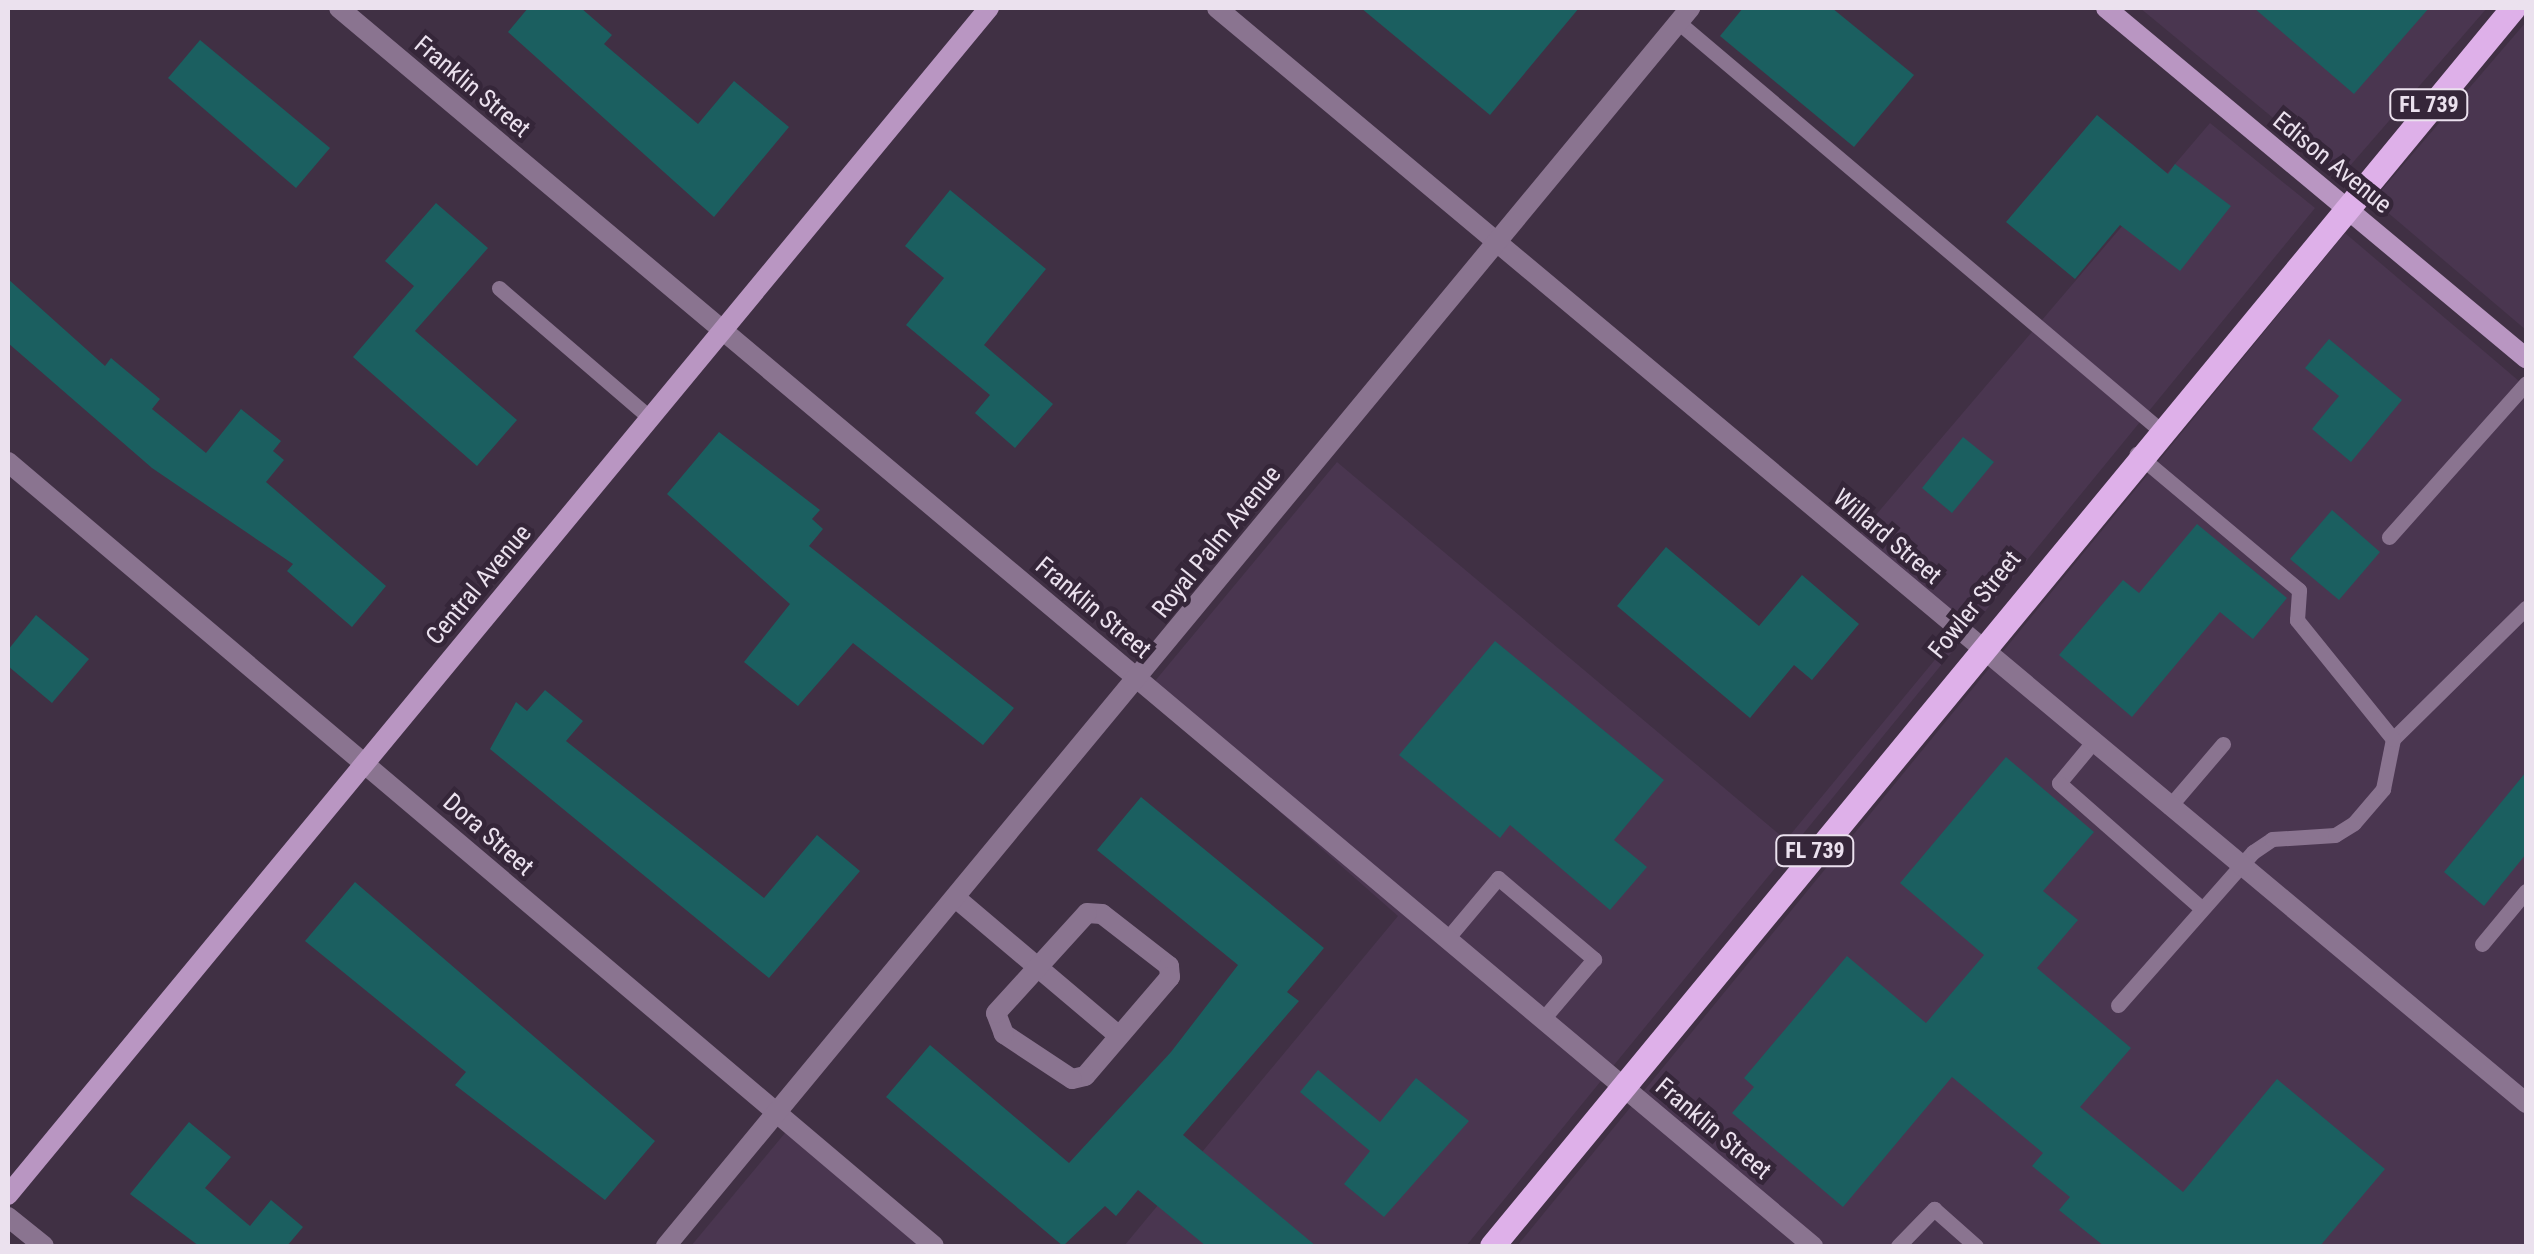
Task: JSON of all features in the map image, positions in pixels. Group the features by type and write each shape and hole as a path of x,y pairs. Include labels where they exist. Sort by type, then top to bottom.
{"main road":[{"name":"Fowler Street","path":"1492,1246 2344,203 2514,8"}],"street":[{"name":"Franklin Street","path":"340,8 1814,1246"},
{"name":"Central Avenue","path":"8,1195 989,8"},
{"name":"Willard Street","path":"1218,8 2526,1103"},
{"name":"Edison Avenue","path":"2106,8 2526,358"},
{"name":"Royal Palm Avenue","path":"666,1246 957,899 1684,15"},
{"name":"Dora Street","path":"8,462 934,1246"},
{"path":"957,899 1119,1036"},
{"path":"1087,913 1102,914 1170,966 1119,1036 1072,1079 1004,1034 996,1013 1087,913"},
{"path":"8,1217 44,1246"}],"lane":[{"path":"1684,15 2159,428"},
{"path":"499,288 650,418"},
{"path":"2389,537 2526,382"},
{"path":"2137,454 2299,590 2297,620 2392,739"},
{"path":"2118,1006 2200,906 2272,839 2335,836 2354,824 2382,789 2392,739 2526,608"},
{"path":"2092,742 2060,784 2200,906"},
{"path":"2170,807 2223,744"},
{"path":"1446,940 1498,878 1594,959 1542,1020"},
{"path":"2482,944 2526,891"},
{"path":"1898,1246 1934,1209 1976,1246"}],"shaded area":[{"path":"2140,8 2487,8 2342,175"},
{"path":"2526,22 2526,330 2373,200"},
{"path":"2210,123 2315,208 1466,1246 1124,1246 1398,916 1145,693 1337,462 1786,840 1957,633 1852,543"},
{"path":"2345,233 2526,387 2526,1246 1517,1246"},
{"path":"790,1127 929,1246 691,1246"}],"building":[{"path":"528,8 581,8 612,35 604,44 698,124 734,81 789,127 714,217 508,32"},
{"path":"1361,8 1579,8 1490,115"},
{"path":"1743,8 1832,8 1914,75 1854,147 1720,36"},
{"path":"2254,8 2429,8 2354,94"},
{"path":"200,40 330,148 296,188 168,78"},
{"path":"2097,115 2168,174 2175,164 2231,206 2180,271 2120,225 2075,279 2006,222"},
{"path":"950,190 1046,269 984,345 1053,404 1015,448 975,413 990,395 906,325 944,278 905,246"},
{"path":"436,203 488,248 415,331 517,420 477,466 353,357 414,286 385,261"},
{"path":"8,279 105,366 111,358 160,399 152,409 206,453 241,409 281,441 273,451 284,460 266,482 386,586 352,627 287,571 293,564 152,468 8,343"},
{"path":"2329,339 2402,400 2351,462 2312,429 2339,396 2305,368"},
{"path":"719,432 820,510 812,519 823,529 809,546 1014,708 983,745 853,643 798,706 744,662 790,604 667,494"},
{"path":"1963,437 1994,462 1952,513 1922,488"},
{"path":"2332,510 2380,552 2339,600 2290,559"},
{"path":"2197,524 2287,598 2253,639 2220,612 2132,717 2059,655 2123,580 2139,593"},
{"path":"1666,547 1759,626 1802,575 1859,624 1812,680 1794,665 1750,718 1617,606"},
{"path":"36,615 89,659 52,703 8,666 8,650"},
{"path":"1495,641 1664,780 1614,840 1647,867 1610,910 1510,825 1500,838 1399,755"},
{"path":"545,690 583,721 566,741 764,898 817,835 860,871 769,978 490,749 516,702 527,711"},
{"path":"2006,757 2094,832 2043,891 2078,920 2037,968 2131,1048 2080,1107 2183,1192 2277,1079 2385,1169 2320,1246 2104,1246 2059,1210 2070,1197 2032,1166 2043,1153 1952,1077 1843,1207 1732,1113 1754,1087 1744,1078 1847,956 1926,1023 1984,955 1900,883"},
{"path":"2526,772 2526,854 2484,906 2444,872"},
{"path":"1141,797 1324,948 1287,992 1299,1001 1183,1135 1316,1246 1206,1246 1138,1190 1116,1216 1105,1206 1063,1246 886,1097 930,1045 1069,1163 1171,1052 1238,965 1097,850"},
{"path":"355,882 655,1141 605,1200 455,1085 466,1072 305,941"},
{"path":"1318,1070 1380,1122 1416,1078 1469,1121 1384,1217 1344,1184 1370,1151 1300,1092"},
{"path":"189,1122 231,1157 205,1188 250,1226 271,1200 303,1227 287,1246 199,1246 130,1194"}]}
